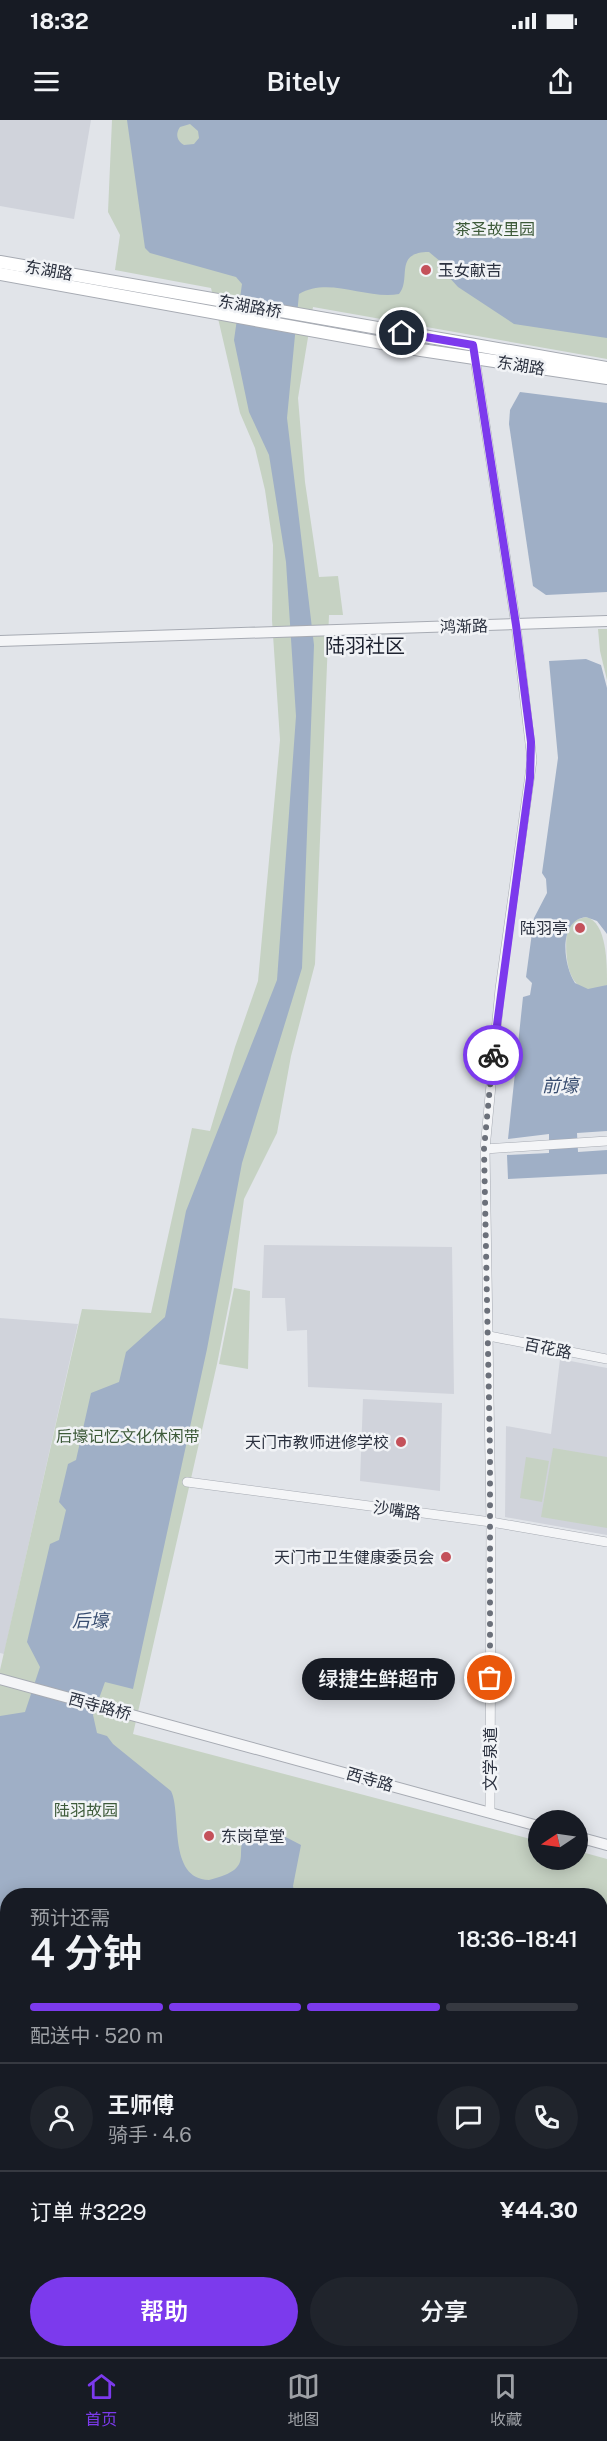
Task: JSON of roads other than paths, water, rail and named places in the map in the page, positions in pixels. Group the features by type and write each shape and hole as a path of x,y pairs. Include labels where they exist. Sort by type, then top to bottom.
{"main road":[{"name":"东湖路","path":"0,261 98,278"},
{"name":"东湖路","path":"0,274 96,292"},
{"name":"东湖路桥","path":"98,278 402,333"},
{"name":"东湖路桥","path":"96,292 400,346"},
{"name":"东湖路","path":"402,333 607,368"},
{"name":"东湖路","path":"400,346 607,378"}],"street":[{"name":"文学泉道","path":"473,345 516,625 532,760 500,989 484,1149 491,1522 490,1812"},
{"name":"鸿渐路","path":"0,641 607,621"},
{"path":"484,1149 607,1142"},
{"name":"百花路","path":"489,1336 607,1359"},
{"name":"沙嘴路","path":"187,1482 491,1522 607,1542"},
{"name":"西寺路桥","path":"0,1679 201,1733"},
{"name":"西寺路","path":"201,1733 528,1823"},
{"path":"588,1840 607,1845"}],"water":[{"name":"茶圣故里园","path":"127,120 607,120 607,338 514,324 458,287 448,276 441,262 429,252 418,253 407,261 403,288 399,294 374,294 323,287 299,294 287,418 314,645 302,968 242,1163 207,1349 133,1689 105,1682 93,1715 97,1733 107,1736 113,1744 171,1791 181,1857 187,1869 196,1877 209,1880 235,1870 241,1858 244,1836 251,1828 261,1827 301,1845 293,1888 0,1888 0,1716 25,1712 40,1667 27,1642 50,1544 59,1540 66,1510 59,1502 68,1464 76,1460 91,1393 119,1382 126,1352 165,1317 186,1211 277,980 296,716 286,562 269,455 249,412 234,340 242,284 236,277 150,253 145,248","holes":["190,124 198,131 199,138 194,144 184,145 178,137 180,127"]},
{"path":"520,392 607,403 607,592 546,595 533,586 509,424 510,410"},
{"name":"前壕","path":"586,659 601,665 607,688 607,934 597,921 586,917 577,920 567,934 566,955 575,983 588,989 607,985 607,1131 577,1133 578,1152 607,1150 607,1174 508,1179 507,1155 549,1153 549,1134 508,1139 523,997 530,995 532,983 526,977 534,918 547,893 546,879 542,873 558,758 549,661"}],"place":[{"name":"玉女献吉","path":"426,270"},
{"name":"陆羽亭","path":"580,928"},
{"name":"天门市教师进修学校","path":"401,1442"},
{"name":"天门市卫生健康委员会","path":"446,1557"},
{"name":"绿捷生鲜超市","path":"490,1678"},
{"name":"东岗草堂","path":"209,1836"}],"district":[{"name":"陆羽社区","path":"365,646"}],"park label":[{"name":"后壕记忆文化休闲带","path":"128,1436"},
{"name":"陆羽故园","path":"86,1810"}],"water label":[{"name":"后壕","path":"90,1621"}]}
